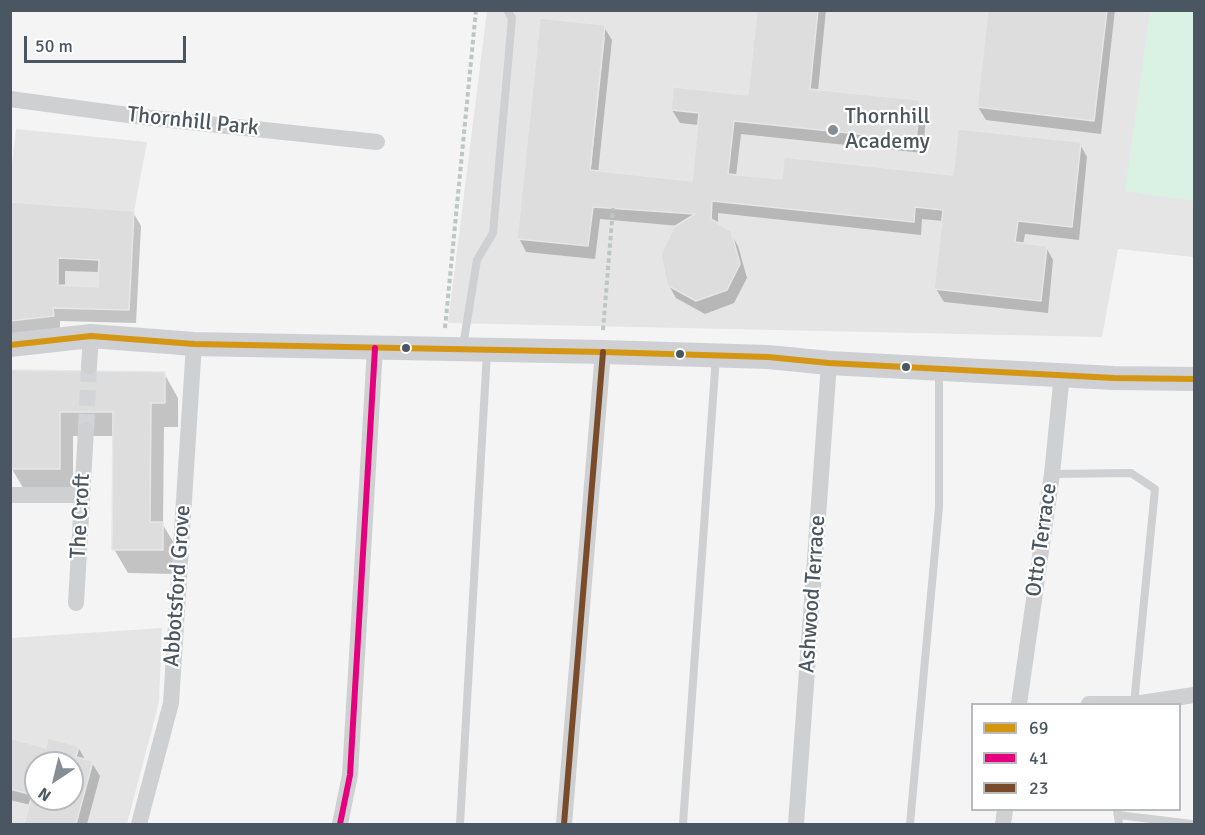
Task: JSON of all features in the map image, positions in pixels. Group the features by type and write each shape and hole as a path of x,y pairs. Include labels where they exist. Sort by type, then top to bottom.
{"street":[{"name":"Thornhill Park","path":"10,99 143,117 377,142"},
{"path":"89,366 91,336"},
{"path":"10,345 91,336 194,344 716,356 1194,379"},
{"name":"Abbotsford Grove","path":"139,825 171,703 194,344"},
{"path":"340,825 350,775 375,348"},
{"path":"564,825 603,352"},
{"name":"Ashwood Terrace","path":"796,825 829,363"},
{"name":"Otto Terrace","path":"1019,703 1052,474 1062,374"},
{"name":"The Croft","path":"76,603 86,430"},
{"path":"10,495 82,495"},
{"path":"1141,703 1194,695"}],"lane":[{"path":"452,349 477,260 493,233 512,18 507,10"},
{"path":"460,825 487,350"},
{"path":"683,825 716,356"},
{"path":"910,825 939,507 939,368"},
{"path":"1052,474 1131,473 1155,489 1134,703"},
{"path":"1118,816 1192,825"}],"path":[{"path":"452,349 476,10"},
{"path":"603,317 613,208"}],"shaded area":[{"name":"Thornhill Academy","path":"487,11 1194,11 1194,257 1118,249 1102,337 448,323"},
{"path":"16,129 147,142 134,211 129,310 54,308 54,316 11,321 10,181"},
{"path":"162,628 159,702 127,824 11,824 11,638"}],"green space":[{"path":"1150,11 1194,11 1194,201 1125,191"}],"building":[{"path":"757,10 818,10 810,89 920,100 916,140 734,121 728,174 782,179 784,157 953,175 958,129 1081,142 1072,227 1018,221 1015,242 1047,246 1041,301 934,289 943,210 915,207 914,222 712,201 711,219 731,231 740,264 727,290 696,301 667,285 661,254 674,227 695,214 593,207 588,246 517,239 540,18 605,25 590,170 692,181 699,113 671,110 673,87 748,95"},
{"path":"988,10 1107,10 1094,121 977,107"},
{"path":"10,202 134,211 129,310 53,308 54,316 10,321","holes":["58,258 99,260 98,287 58,285"]},
{"path":"10,370 165,372 165,403 151,403 150,522 163,522 163,550 112,550 113,412 60,412 60,469 10,469"},
{"path":"10,738 46,748 48,738 79,746 78,751 24,751 24,793 10,789"},
{"path":"84,759 93,761 84,794"},
{"path":"28,811 80,811 76,824 24,824"}],"tunnel":[{"path":"86,430 89,366"}],"transit line":[{"name":"69","path":"10,345 91,336 194,344 768,357 829,363 1114,378 1194,379"},
{"name":"41","path":"340,824 350,775 375,348"},
{"name":"23","path":"564,824 603,352"}],"place":[{"name":"Thornhill Academy","path":"833,130"}]}
